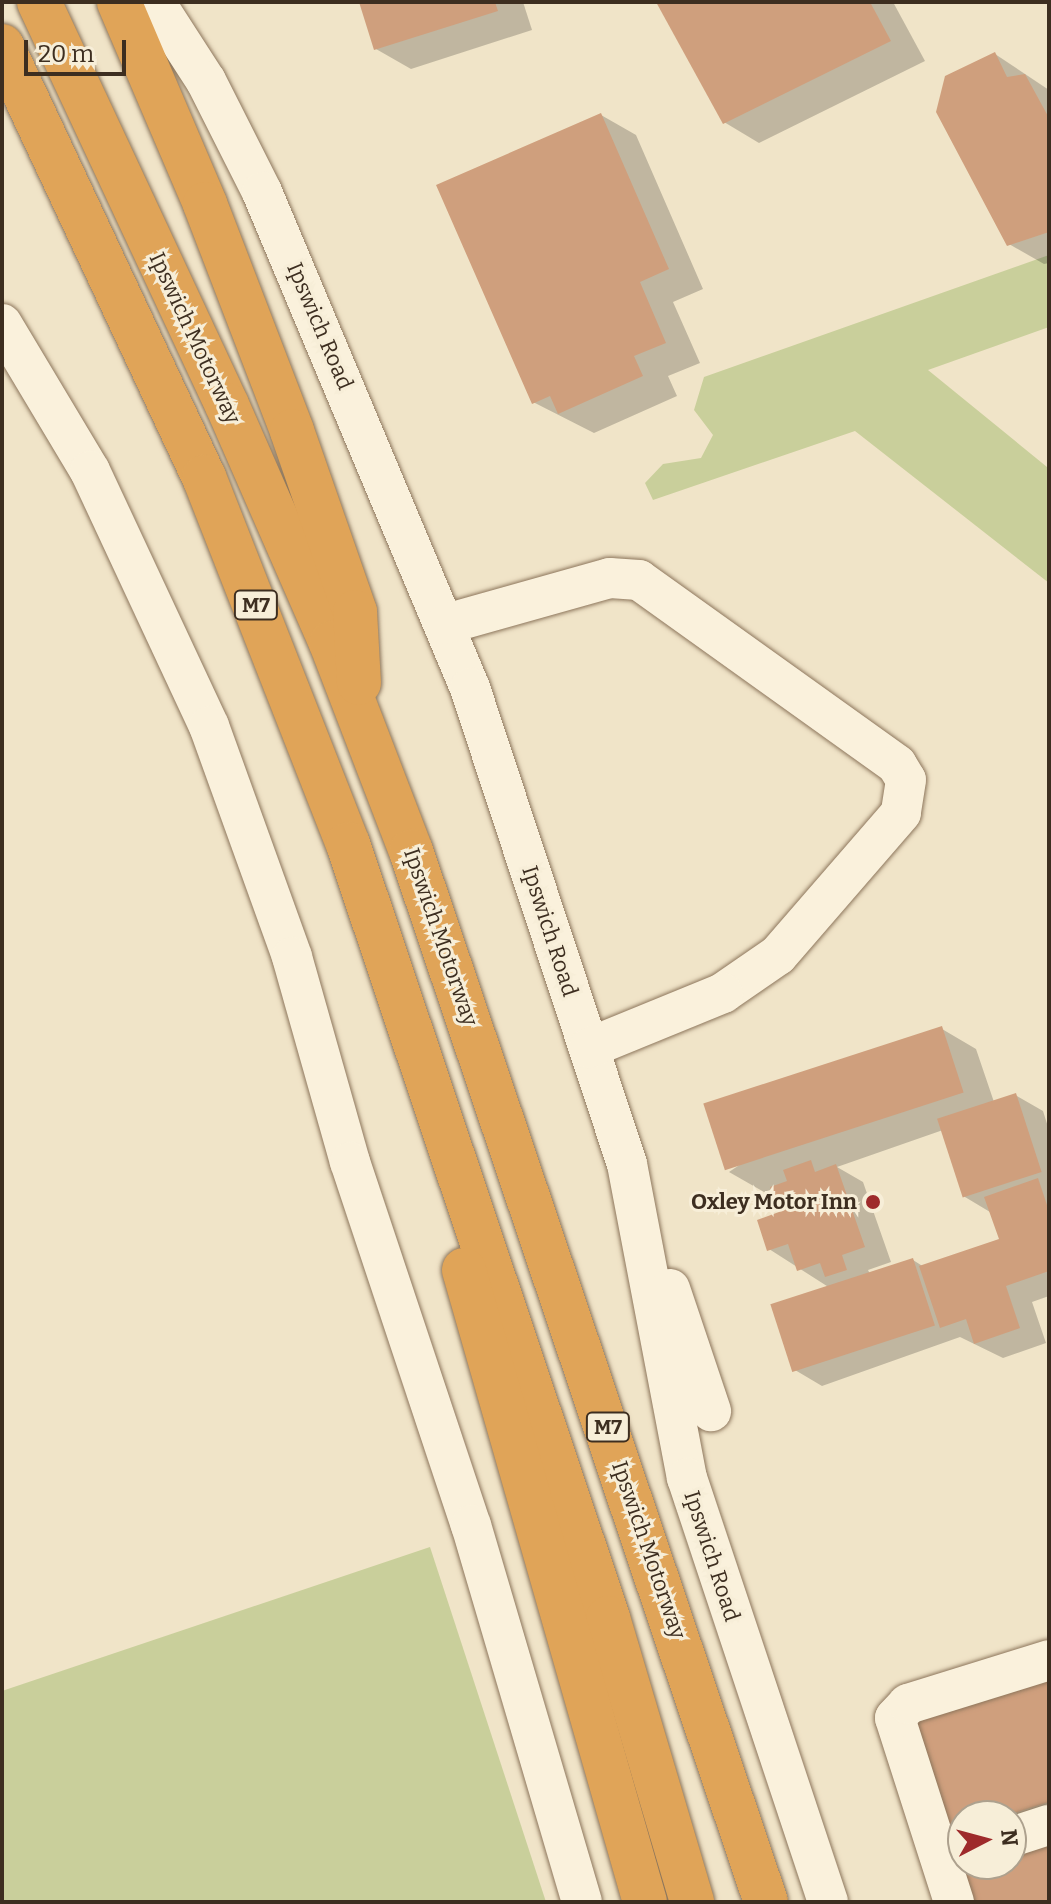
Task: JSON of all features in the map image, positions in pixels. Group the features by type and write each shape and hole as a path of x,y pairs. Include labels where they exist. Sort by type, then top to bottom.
{"highway":[{"name":"Ipswich Motorway","path":"39,2 234,419 362,722 448,952 766,1902"},
{"path":"119,2 262,350 355,612 362,722"},
{"name":"M7","path":"2,46 204,477 283,673 463,1184 608,1618 692,1902"},
{"path":"463,1184 464,1278 645,1902"}],"street":[{"name":"Ipswich Road","path":"155,2 212,91 257,180 446,624 617,1134 639,1218 680,1455 828,1902"},
{"path":"2,324 90,471 209,726 292,957 350,1162 471,1525 582,1902"},
{"path":"446,624 610,578 639,580 897,765 906,780 901,813 778,955 723,993 589,1048"},
{"path":"617,1134 711,1411"},
{"path":"947,1846 895,1718 908,1704 1049,1660"},
{"path":"1027,1832 1049,1825"},
{"path":"953,1880 954,1902"}],"green space":[{"path":"1049,255 1049,327 928,370 1047,467 1049,583 855,431 653,500 645,483 663,464 701,458 713,435 694,410 704,377"},
{"path":"430,1547 546,1902 2,1902 2,1691"}],"building":[{"path":"359,2 495,2 498,11 374,50"},
{"path":"656,2 870,2 891,41 723,124"},
{"path":"995,52 1007,77 1025,74 1049,118 1049,232 1007,246 936,112 945,76"},
{"path":"601,113 669,269 640,282 666,343 634,356 643,376 558,414 550,396 532,404 436,185"},
{"path":"942,1026 964,1093 725,1170 703,1104"},
{"path":"1016,1093 1042,1172 963,1198 937,1119"},
{"path":"811,1160 815,1172 836,1164 865,1247 842,1255 847,1270 825,1277 820,1263 797,1271 788,1244 767,1251 757,1220 779,1212 770,1187 787,1181 783,1170"},
{"path":"1038,1178 1049,1211 1049,1271 1006,1286 1020,1328 974,1344 966,1319 940,1328 919,1266 999,1239 984,1197"},
{"path":"913,1258 935,1326 792,1372 770,1304"},
{"path":"1049,1674 1049,1802 1027,1809 1027,1800 947,1800 947,1834 910,1719"},
{"path":"1049,1843 1049,1902 966,1902 959,1880 1027,1880 1027,1849"}],"place":[{"name":"Oxley Motor Inn","path":"873,1202"}]}
